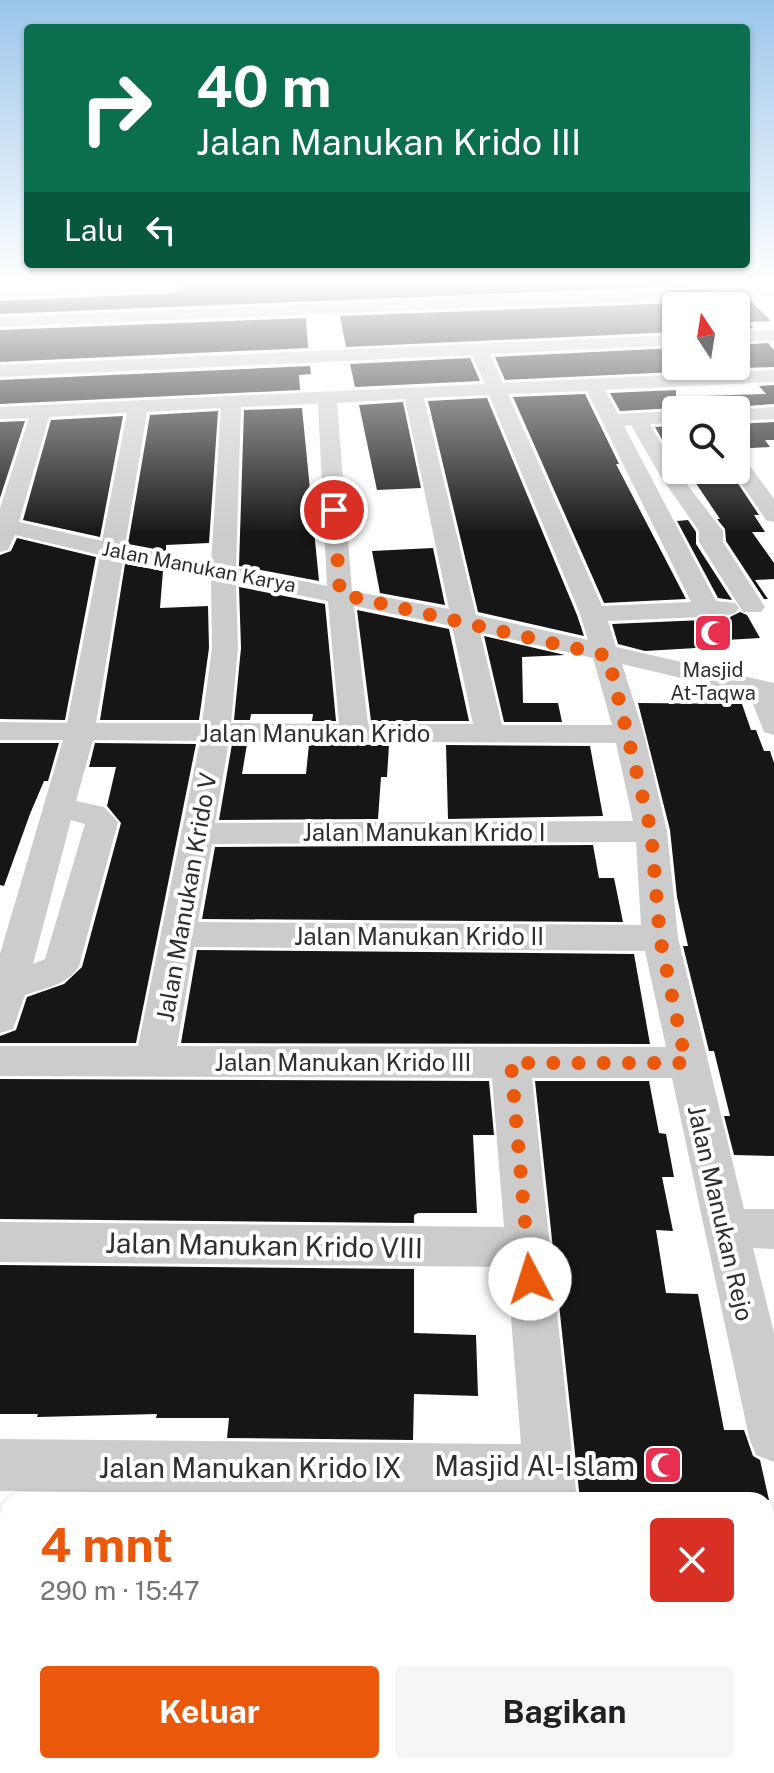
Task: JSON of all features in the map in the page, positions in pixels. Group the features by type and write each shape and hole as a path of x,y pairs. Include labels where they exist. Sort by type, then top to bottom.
{"street":[{"path":"0,371 66,368"},
{"name":"Jalan Manukan Rejo","path":"487,368 593,614 629,734 651,831 660,938 686,1063 774,1437"},
{"path":"0,413 774,376"},
{"path":"593,384 707,609"},
{"path":"414,395 489,733"},
{"path":"327,398 340,594 354,733"},
{"name":"Jalan Manukan Krido V","path":"155,1061 216,732 225,648 223,574 231,403"},
{"path":"0,1019 80,732 138,407"},
{"path":"2,532 41,411"},
{"path":"750,414 774,413"},
{"path":"612,420 662,418"},
{"path":"637,419 672,477 711,531 711,542 763,606"},
{"path":"750,480 774,515"},
{"name":"Jalan Manukan Karya","path":"2,532 340,594 767,690"},
{"path":"593,614 763,606"},
{"path":"767,690 774,726"},
{"name":"Jalan Manukan Krido","path":"0,731 629,734"},
{"path":"9,986 61,966 86,882 102,822 93,814 59,808"},
{"name":"Jalan Manukan Krido I","path":"197,834 651,831"},
{"name":"Jalan Manukan Krido II","path":"179,934 660,938"},
{"name":"Jalan Manukan Krido III","path":"0,1061 686,1063"},
{"path":"511,1063 550,1485"},
{"path":"725,1228 774,1229"},
{"name":"Jalan Manukan Krido VIII","path":"0,1242 527,1247"},
{"name":"Jalan Manukan Krido IX","path":"0,1465 550,1485"}],"building":[{"path":"271,368 310,368 311,374 299,375 300,390 0,404 0,380"},
{"path":"351,368 474,368 480,381 355,387"},
{"path":"500,368 662,368 662,373 505,380"},
{"path":"774,385 774,404 750,406 750,396 706,396 766,394 759,386"},
{"path":"676,390 676,396 662,396 662,409 620,411 610,393"},
{"path":"585,394 619,464 616,464 686,599 604,603 513,397"},
{"path":"487,398 584,636 478,612 428,401"},
{"path":"403,402 421,488 377,490 359,405"},
{"path":"302,408 319,581 239,566 244,410"},
{"path":"218,411 209,543 166,545 166,551 128,544 150,415"},
{"path":"123,416 100,537 23,520 51,420"},
{"path":"25,421 0,498 0,422"},
{"path":"774,422 774,440 765,440 770,447 750,448 750,423"},
{"path":"655,427 662,427 662,440"},
{"path":"696,484 738,484 759,515 754,515 765,532 752,532 774,563 774,579 755,580 768,599 764,599 726,541 725,529 717,519 720,519"},
{"path":"688,520 696,532 696,544 732,600 718,598 677,521"},
{"path":"17,538 96,557 65,720 0,719 0,555 11,551"},
{"path":"433,548 445,605 380,593 372,551"},
{"path":"125,564 163,571 160,608 208,606 209,648 199,720 100,720"},
{"path":"239,587 325,604 336,721 312,721 313,714 251,714 250,720 234,720 241,648"},
{"path":"357,610 449,629 469,721 371,721"},
{"path":"740,612 747,615 760,638 726,640 730,646 645,651 618,644 612,624 726,619"},
{"path":"484,636 565,655 522,657 523,703 558,703 562,722 504,722"},
{"path":"638,703 742,704 751,730 756,730 764,751 770,751 774,763 774,1156 734,1155 724,1116 730,1116 714,1051 709,1051 683,946 688,946 677,897 670,830"},
{"path":"0,743 59,743 48,781 44,781 30,814 4,886 0,885"},
{"path":"95,743 196,744 136,1043 0,1043 0,1036 16,1030 27,997 64,984 82,967 121,823 107,806 116,767 89,767"},
{"path":"232,744 247,744 242,774 306,774 309,744 389,745 387,777 381,777 378,819 219,820"},
{"path":"446,745 590,746 603,816 448,819"},
{"path":"593,845 599,878 614,878 623,922 202,919 215,847"},
{"path":"197,950 634,954 650,1044 181,1043"},
{"path":"0,1079 489,1081 494,1135 473,1135 477,1213 418,1213 414,1215 414,1223 0,1219"},
{"path":"535,1081 649,1081 659,1133 666,1134 674,1177 662,1177 673,1231 656,1230 666,1293 698,1294 724,1430 744,1430 753,1456 760,1460 767,1492 579,1492"},
{"path":"0,1265 414,1269 414,1333 476,1335 478,1396 414,1394 413,1440 227,1438 229,1418 156,1418 157,1414 37,1417 38,1414 0,1414"}],"place":[{"name":"Masjid At-Taqwa","path":"713,633"},
{"name":"Masjid Al-Islam","path":"663,1465"}],"route":[{"path":"334,510 340,594 608,656 629,734 651,831 660,938 686,1063 511,1063 530,1279"}]}
